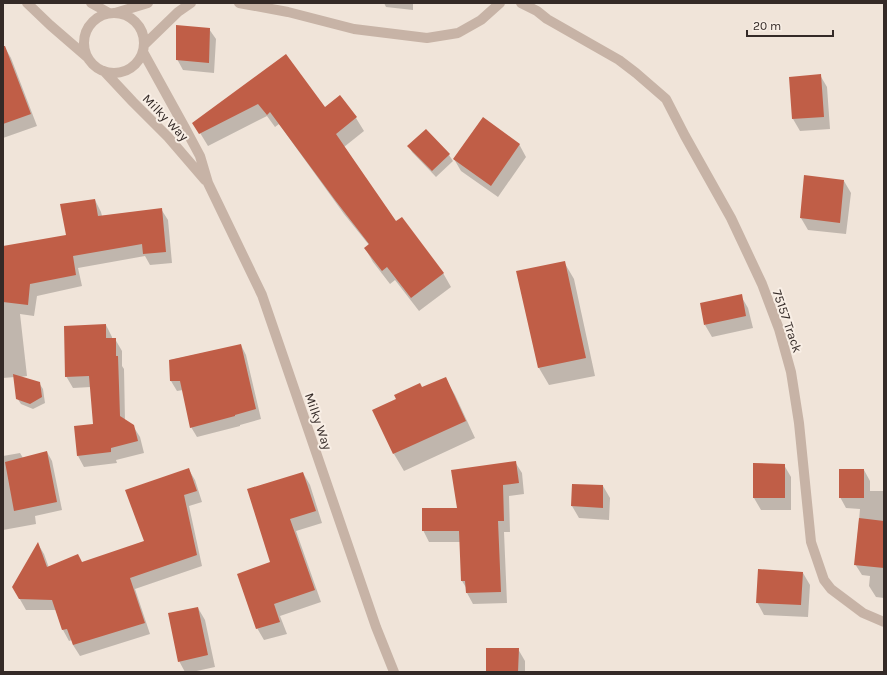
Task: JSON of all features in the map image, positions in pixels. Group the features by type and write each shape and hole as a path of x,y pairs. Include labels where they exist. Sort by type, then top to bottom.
{"street":[{"path":"27,3 94,65 104,71 116,72 127,69 137,62 143,48 176,8 191,3"},
{"path":"91,3 112,13 127,16 136,23 142,34 143,48"},
{"path":"87,57 84,46 85,34 90,24 98,17 148,3"},
{"path":"239,3 288,12 354,29 427,38 458,33 481,20 500,3"},
{"name":"75157 Track","path":"522,3 619,60 666,99 731,218 762,284 779,329 791,372 799,423 811,542 824,580 830,589 863,613 884,622"},
{"name":"Milky Way","path":"143,48 200,156 208,183 262,295 376,627 394,672"},
{"name":"Milky Way","path":"104,71 168,137 208,183"}],"building":[{"path":"176,25 210,28 209,63 176,60"},
{"path":"3,46 5,46 31,114 3,124"},
{"path":"286,54 325,107 340,95 357,117 336,134 396,221 402,217 444,273 411,298 387,267 382,271 364,248 369,244 270,112 267,115 258,104 199,134 192,123"},
{"path":"821,74 824,117 792,119 789,77"},
{"path":"483,117 520,144 491,186 453,159"},
{"path":"426,129 450,154 432,171 407,146"},
{"path":"804,175 844,180 840,223 800,218"},
{"path":"95,199 98,216 162,208 166,252 143,254 142,244 73,256 76,275 30,284 28,305 3,302 3,246 66,235 60,204"},
{"path":"565,261 586,358 538,368 516,271"},
{"path":"742,294 746,316 704,325 700,303"},
{"path":"106,324 106,338 116,338 120,416 134,425 138,441 111,448 111,452 77,456 74,426 93,424 89,376 65,377 64,326"},
{"path":"241,344 256,409 190,428 180,381 170,381 169,360"},
{"path":"13,374 40,382 42,397 30,404 16,399"},
{"path":"446,377 466,421 393,454 372,410 396,399 394,395 420,383 422,387"},
{"path":"47,451 57,502 14,511 5,462"},
{"path":"516,461 519,483 503,485 504,521 498,521 501,592 466,593 465,581 461,581 459,531 422,531 422,508 457,508 451,470"},
{"path":"753,463 785,464 785,498 753,498"},
{"path":"189,468 197,491 184,495 197,555 130,578 145,623 73,645 67,629 62,630 52,600 19,599 12,587 38,542 47,567 78,554 82,562 144,541 125,490"},
{"path":"839,469 864,469 864,498 839,498"},
{"path":"303,472 316,511 290,519 315,590 274,604 280,622 256,629 237,574 270,562 247,489"},
{"path":"572,484 603,485 603,508 571,506"},
{"path":"859,518 884,521 884,568 854,565"},
{"path":"758,569 803,572 801,605 756,603"},
{"path":"198,607 208,655 178,662 168,613"},
{"path":"486,648 519,648 518,672 486,672"}]}
